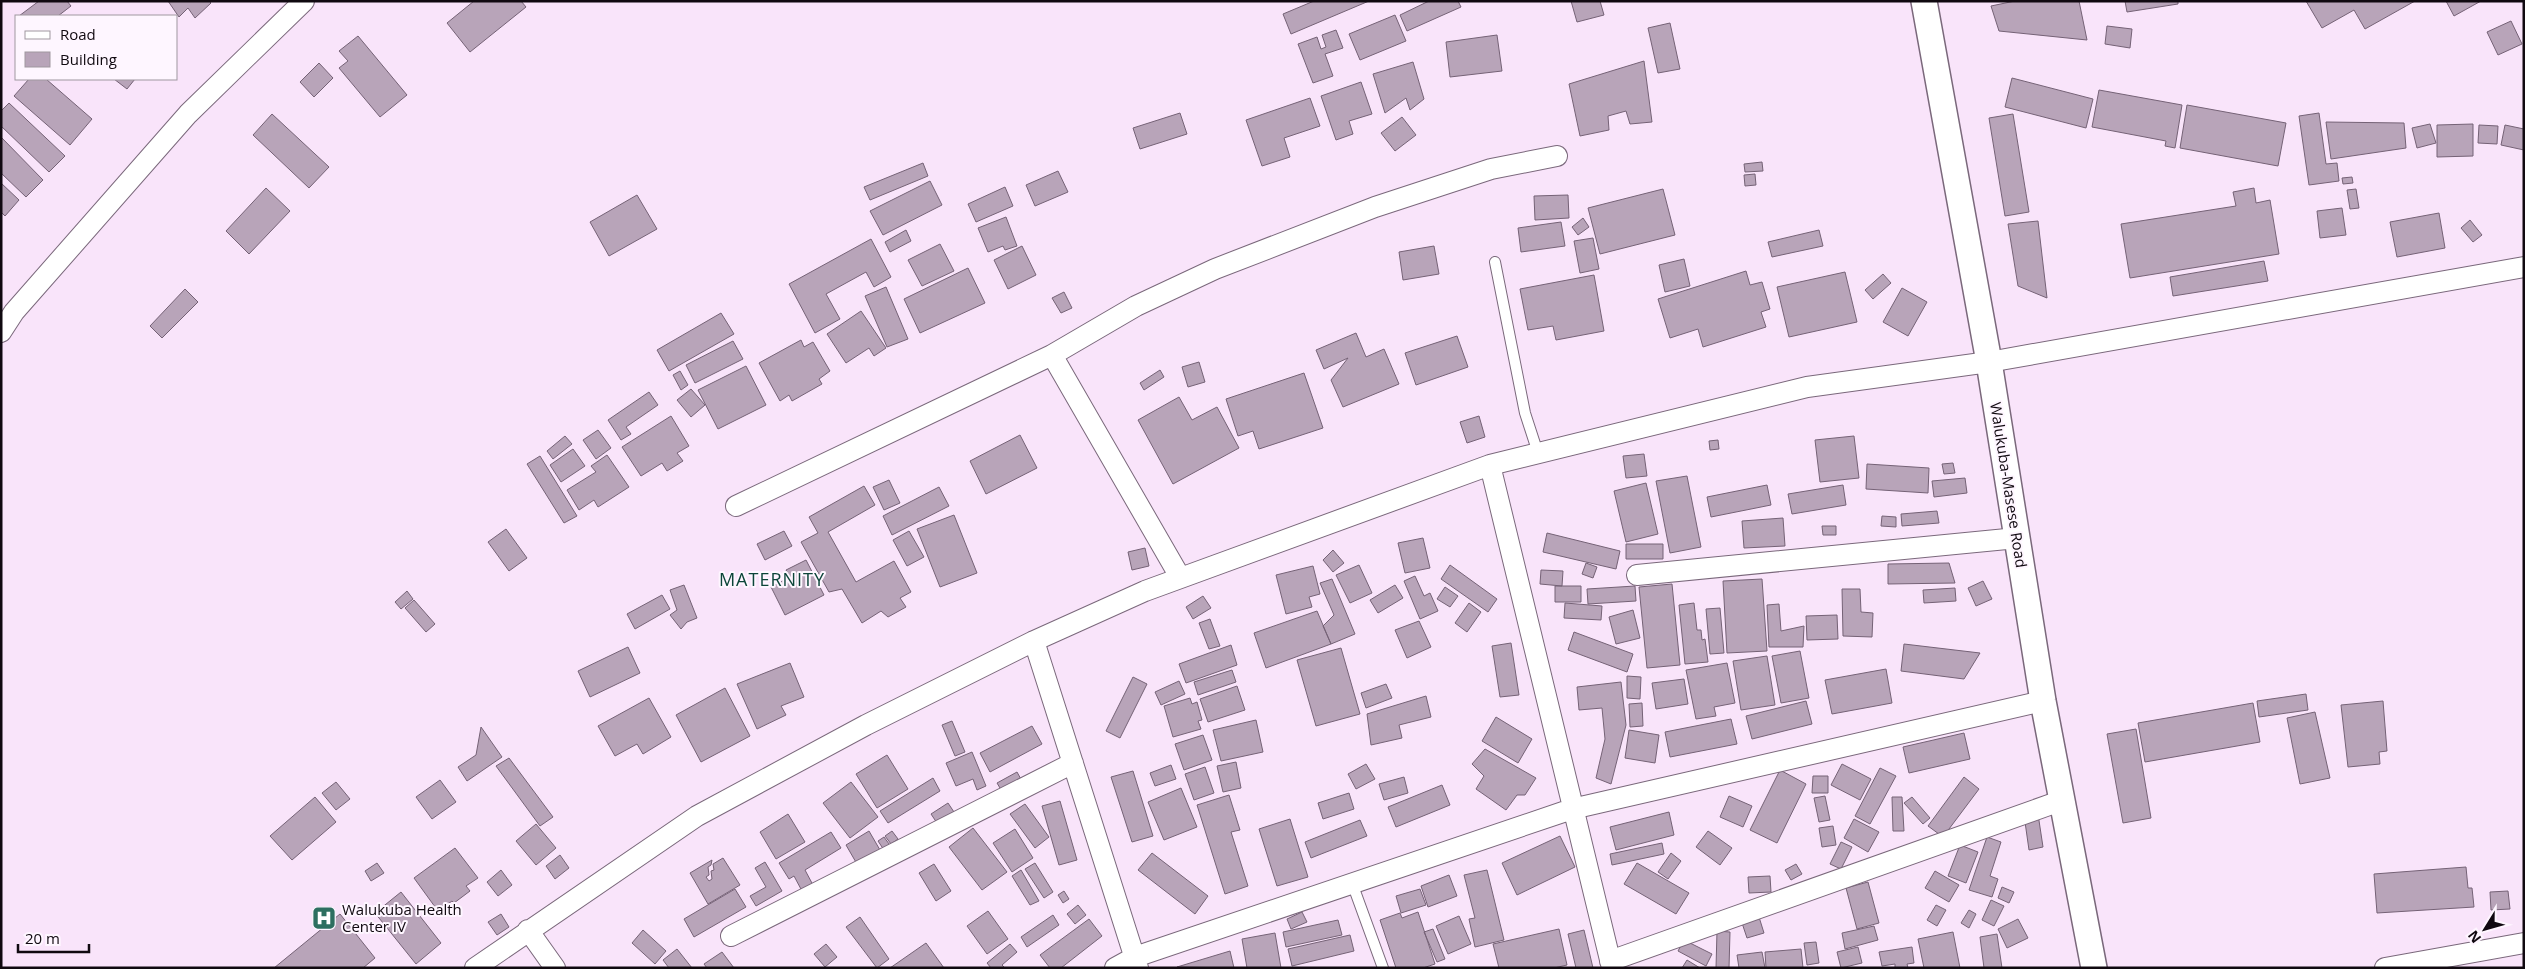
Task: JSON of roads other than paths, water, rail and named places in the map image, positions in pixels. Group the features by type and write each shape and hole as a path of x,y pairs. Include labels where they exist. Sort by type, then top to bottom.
{"street":[{"path":"1,332 14,312 188,114 304,1"},
{"name":"Walukuba-Masese Road","path":"1924,1 1989,362 2043,701 2094,968"},
{"path":"736,506 1052,355 1136,306 1215,269 1375,207 1491,169 1557,156"},
{"path":"475,968 696,816 866,725 1034,641 1180,577 1490,465 1807,387 1989,362 2524,268"},
{"path":"1052,355 1180,577"},
{"path":"1490,465 1611,964 2063,800"},
{"path":"1637,575 2017,538"},
{"path":"1034,641 1137,962"},
{"path":"1115,968 1137,962 1352,884 1572,809 2043,701"},
{"path":"731,936 1073,763"},
{"path":"528,930 555,968"},
{"path":"2385,968 2524,943"}],"lane":[{"path":"1495,262 1525,413 1538,453"},
{"path":"1352,884 1383,968"}],"place":[{"name":"Walukuba Health Center IV","path":"324,918"}],"district":[{"name":"MATERNITY","path":"772,579"}]}
